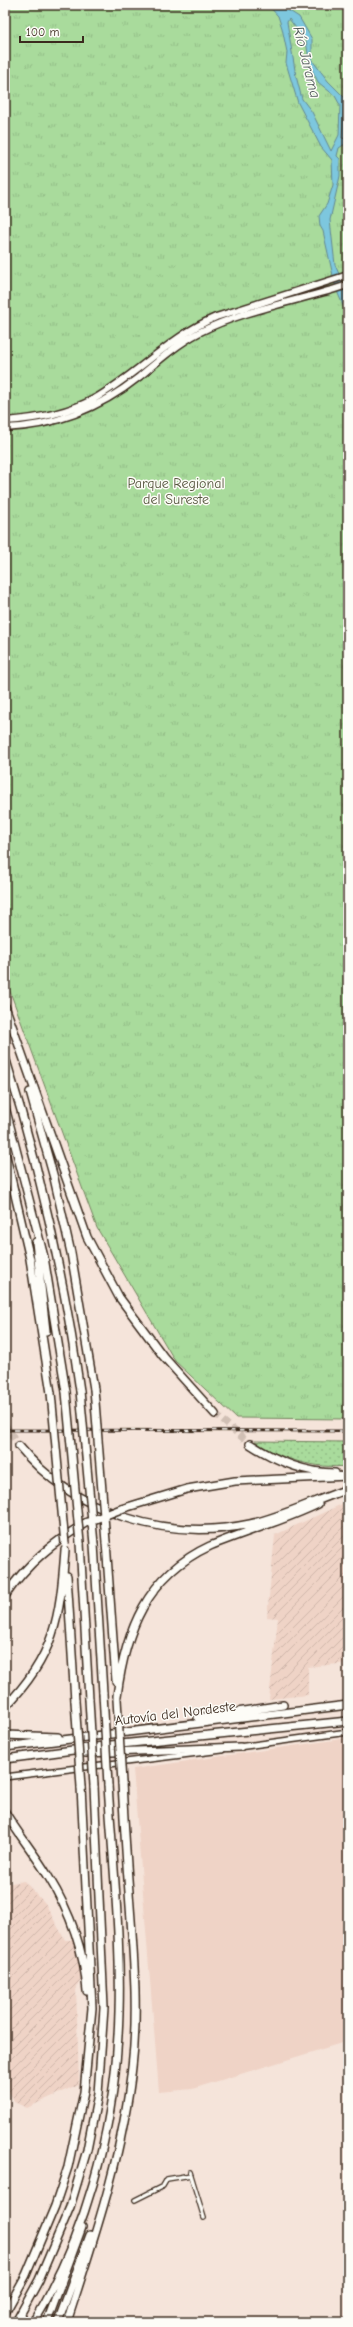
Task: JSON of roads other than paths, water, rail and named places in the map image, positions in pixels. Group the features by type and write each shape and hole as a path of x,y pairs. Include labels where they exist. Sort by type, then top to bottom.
{"highway":[{"path":"5,1006 21,1055 88,1237 119,1297 163,1356 215,1414"},
{"path":"21,1055 54,1178 71,1253 94,1389 106,1542 136,2004 132,2065 123,2130 107,2194 67,2322"},
{"path":"5,1057 41,1179 70,1321 80,1391 94,1544 119,2008 116,2063 108,2126 97,2175 79,2239 47,2322"},
{"path":"5,1107 37,1230 51,1291 66,1392 80,1543 94,1786 104,2008 98,2094 87,2150 70,2207 39,2280 16,2322"},
{"path":"5,1152 30,1259 51,1393"},
{"path":"6,2312 46,2228 68,2167 78,2121 88,2061 92,2008 81,1787 65,1547 43,1293 36,1241 37,1230"},
{"path":"250,1444 282,1463 298,1468 331,1473 348,1473"},
{"path":"19,1446 34,1464 55,1482 74,1494 123,1517 166,1526 208,1529 250,1524 348,1489"},
{"path":"5,1596 34,1559 56,1540 87,1522 121,1509 187,1489 235,1481 348,1476"},
{"path":"116,1698 121,1666 128,1637 153,1590 166,1576 181,1563 211,1546 290,1518 337,1493"},
{"path":"5,1707 17,1694 43,1658 53,1635 62,1595 65,1547"},
{"path":"169,1726 180,1721 283,1705"},
{"name":"Autovía del Nordeste","path":"5,1747 348,1705"},
{"name":"Autovía del Nordeste","path":"5,1759 111,1745 348,1721"},
{"path":"5,1735 84,1738"},
{"path":"36,1755 240,1747"},
{"path":"5,1812 56,1890 78,1942 86,1976 88,2008 88,2061"},
{"path":"33,2322 53,2285 74,2238 95,2175 108,2126"},
{"path":"58,2322 110,2179 123,2130"}],"main road":[{"path":"5,421 44,417 78,406 119,383 170,342 197,325 348,275"},
{"path":"5,428 46,424 80,414 112,397 181,344 200,332 248,315 348,285"},
{"path":"5,1777 148,1760 348,1732"}],"street":[{"path":"348,1518 348,1523"},
{"path":"134,2200 163,2186 167,2179 190,2174 204,2218"}],"water":[{"path":"268,5 280,5 299,17 312,39 312,60 328,81 346,99 348,142 339,148 337,156 340,159 340,176 330,220 335,265 348,294 348,317 336,289 323,231 320,226 319,216 327,204 333,185 332,160 321,147 298,103 286,63 287,52 278,16","holes":["289,19 306,41 310,66 318,82 335,96 340,105 339,135 331,151 312,112 302,99 296,76 287,22"]}],"tunnel":[{"path":"215,1414 250,1444"},
{"path":"5,1424 19,1446"}],"railway":[{"path":"5,1430 348,1431"}],"water label":[{"name":"Río Jarama","path":"307,62"}],"park label":[{"name":"Parque Regional del Sureste","path":"176,492"}]}
